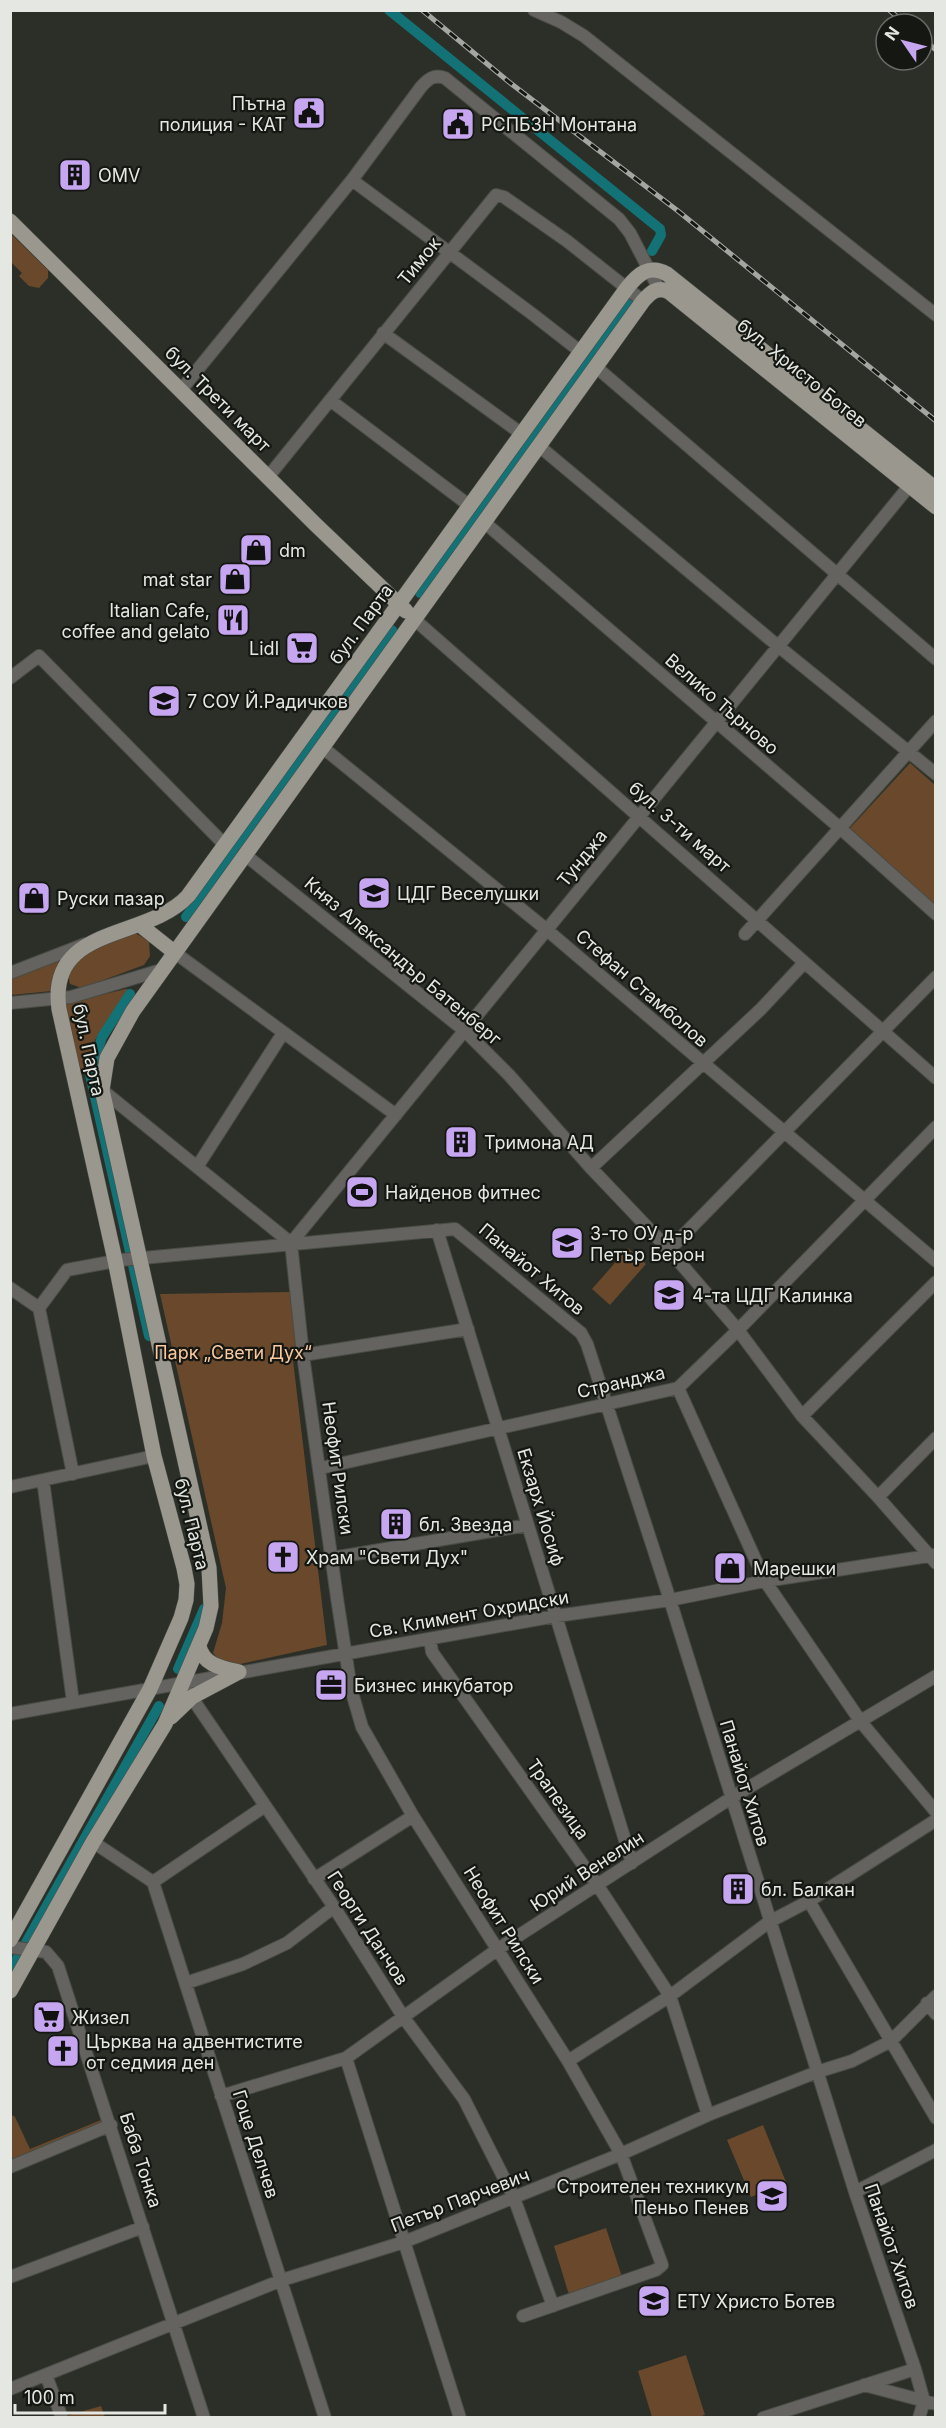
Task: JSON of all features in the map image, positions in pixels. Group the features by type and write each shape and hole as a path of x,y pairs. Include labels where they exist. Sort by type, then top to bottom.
{"main road":[{"name":"бул. Трети март","path":"10,221 399,605"},
{"name":"бул. Парта","path":"10,1991 31,1948 165,1724 199,1646 211,1606 209,1568 58,999 58,986 64,968 75,953 86,944 140,925 180,904 627,288 648,269"},
{"name":"бул. Христо Ботев","path":"648,269 667,274 936,489"},
{"name":"бул. Парта","path":"12,1944 15,1925 150,1689 181,1618 186,1600 187,1584 154,1456 102,1090 104,1070 118,1035 161,970 643,301 659,289"},
{"name":"бул. Христо Ботев","path":"659,289 669,292 905,490 936,507"},
{"name":"бул. 3-ти март","path":"399,605 414,619"},
{"path":"140,925 174,952"},
{"path":"154,937 159,949 161,970"},
{"path":"199,1646 200,1653 207,1661 239,1672"},
{"path":"165,1724 192,1697 239,1672"}],"street":[{"path":"534,10 561,22 584,36 936,315"},
{"path":"182,390 352,180 421,87 433,77 445,78 619,219 630,233 659,289"},
{"path":"352,180 581,352"},
{"name":"Тимок","path":"268,477 492,197 500,195 567,241 627,288"},
{"path":"627,288 643,301"},
{"path":"383,333 522,434"},
{"path":"596,367 936,659"},
{"path":"330,400 470,506"},
{"path":"539,446 778,646 936,774"},
{"name":"Тунджа","path":"291,1243 905,490"},
{"name":"Велико Търново","path":"484,522 840,828 936,914"},
{"name":"бул. 3-ти март","path":"414,619 936,1078"},
{"path":"10,678 39,656 225,845"},
{"path":"745,934 936,721"},
{"name":"Стефан Стамболов","path":"322,747 547,930 936,1261"},
{"name":"Княз Александър Батенберг","path":"244,854 465,1031 509,1075 591,1168 669,1250 738,1330 802,1416 934,1558"},
{"path":"10,973 86,944"},
{"path":"174,952 396,1115"},
{"path":"591,1168 761,1009 804,963"},
{"path":"10,1003 58,999 94,992 161,970"},
{"path":"669,1250 936,977"},
{"path":"197,1167 283,1033"},
{"path":"102,1090 291,1243"},
{"name":"Странджа","path":"321,1468 678,1388 738,1330 862,1200 936,1127"},
{"name":"Панайот Хитов","path":"39,1308 67,1270 127,1259 455,1229 580,1333 587,1344 670,1600 855,2192 915,2369 930,2402"},
{"name":"Екзарх Йосиф","path":"437,1230 632,1863"},
{"name":"Неофит Рилски","path":"291,1243 303,1355 351,1689 362,1727 413,1816 568,2061 621,2154 662,2265 656,2270 553,2306"},
{"path":"802,1416 936,1282"},
{"path":"10,1288 39,1308 73,1474"},
{"path":"303,1355 468,1329"},
{"path":"678,1388 765,1581 861,1722 936,1812"},
{"path":"878,1497 936,1438"},
{"path":"10,1487 154,1456"},
{"path":"43,1480 73,1702"},
{"path":"332,1558 528,1525"},
{"name":"Св. Климент Охридски","path":"10,1714 556,1616 670,1600 765,1581 934,1558"},
{"name":"Трапезица","path":"430,1639 432,1652 598,1886 670,1996 708,2115"},
{"name":"Юрий Венелин","path":"221,2096 346,2058 498,1949 731,1798 936,1676"},
{"name":"Георги Данчов","path":"182,1683 334,1907 404,2018 464,2099 514,2198 553,2306"},
{"path":"93,1842 153,1882 265,1806"},
{"path":"314,1879 413,1816"},
{"path":"568,2061 670,1996 769,1922 809,1901 936,1820"},
{"name":"Гоце Делчев","path":"153,1882 325,2418"},
{"path":"809,1901 936,2118"},
{"path":"186,1983 243,1964 287,1943 334,1907"},
{"path":"12,1944 31,1948"},
{"name":"Баба Тонка","path":"31,1948 46,1952 58,1966 204,2418"},
{"path":"931,2000 936,2014"},
{"name":"Петър Парчевич","path":"10,2389 282,2280 404,2242 621,2154 708,2115 817,2072 852,2061 891,2041 931,2000"},
{"path":"346,2058 459,2418"},
{"path":"10,2167 111,2125"},
{"path":"855,2192 936,2150"},
{"path":"10,2277 143,2226"},
{"path":"523,2316 553,2306"},
{"path":"763,2418 915,2369"},
{"path":"46,2375 62,2418"},
{"path":"864,2385 930,2402 919,2418"}],"green space":[{"path":"10,233 48,270 48,278 39,288 29,286 19,276 22,273 11,262"},
{"path":"910,763 935,785 935,905 850,828"},
{"path":"135,933 149,941 150,956 144,965 82,988 70,984 72,968 85,953 99,945"},
{"path":"59,961 52,991 11,995 11,979"},
{"path":"129,990 95,1040 87,1070 81,1071 63,1004"},
{"path":"628,1248 646,1264 610,1305 592,1289"},
{"name":"Парк „Свети Дух“","path":"291,1292 297,1344 292,1352 327,1645 236,1665 220,1661 213,1653 222,1623 226,1588 160,1294"},
{"path":"10,2114 15,2117 30,2149 106,2118 107,2122 11,2160"},
{"path":"763,2125 786,2182 751,2197 727,2140"},
{"path":"606,2228 623,2280 570,2298 554,2246"},
{"path":"686,2355 705,2415 652,2417 638,2371"},
{"path":"101,2406 105,2417 63,2418 66,2416"}],"waterway":[{"path":"389,10 660,229 661,235 652,251"},
{"path":"420,593 629,304"},
{"path":"186,917 392,630"},
{"path":"130,994 102,1037 90,1075 149,1336"},
{"path":"178,1669 204,1609"},
{"path":"10,1971 159,1706"}],"railway":[{"path":"422,10 509,82 678,211 936,421"}],"place":[{"name":"Пътна полиция - КАТ","path":"309,113"},
{"name":"РСПБЗН Монтана","path":"458,124"},
{"name":"OMV","path":"75,175"},
{"name":"dm","path":"256,550"},
{"name":"mat star","path":"235,579"},
{"name":"Italian Cafe, coffee and gelato","path":"233,620"},
{"name":"Lidl","path":"302,648"},
{"name":"7 СОУ Й.Радичков","path":"164,701"},
{"name":"ЦДГ Веселушки","path":"374,893"},
{"name":"Руски пазар","path":"34,898"},
{"name":"Тримона АД","path":"461,1142"},
{"name":"Найденов фитнес","path":"362,1192"},
{"name":"3-то ОУ д-р Петър Берон","path":"567,1243"},
{"name":"4-та ЦДГ Калинка","path":"669,1295"},
{"name":"бл. Звезда","path":"396,1524"},
{"name":"Храм \"Свети Дух\"","path":"283,1557"},
{"name":"Марешки","path":"730,1568"},
{"name":"Бизнес инкубатор","path":"331,1685"},
{"name":"бл. Балкан","path":"738,1889"},
{"name":"Жизел","path":"49,2017"},
{"name":"Църква на адвентистите от седмия ден","path":"63,2051"},
{"name":"Строителен техникум Пеньо Пенев","path":"772,2196"},
{"name":"ЕТУ Христо Ботев","path":"654,2301"}]}
